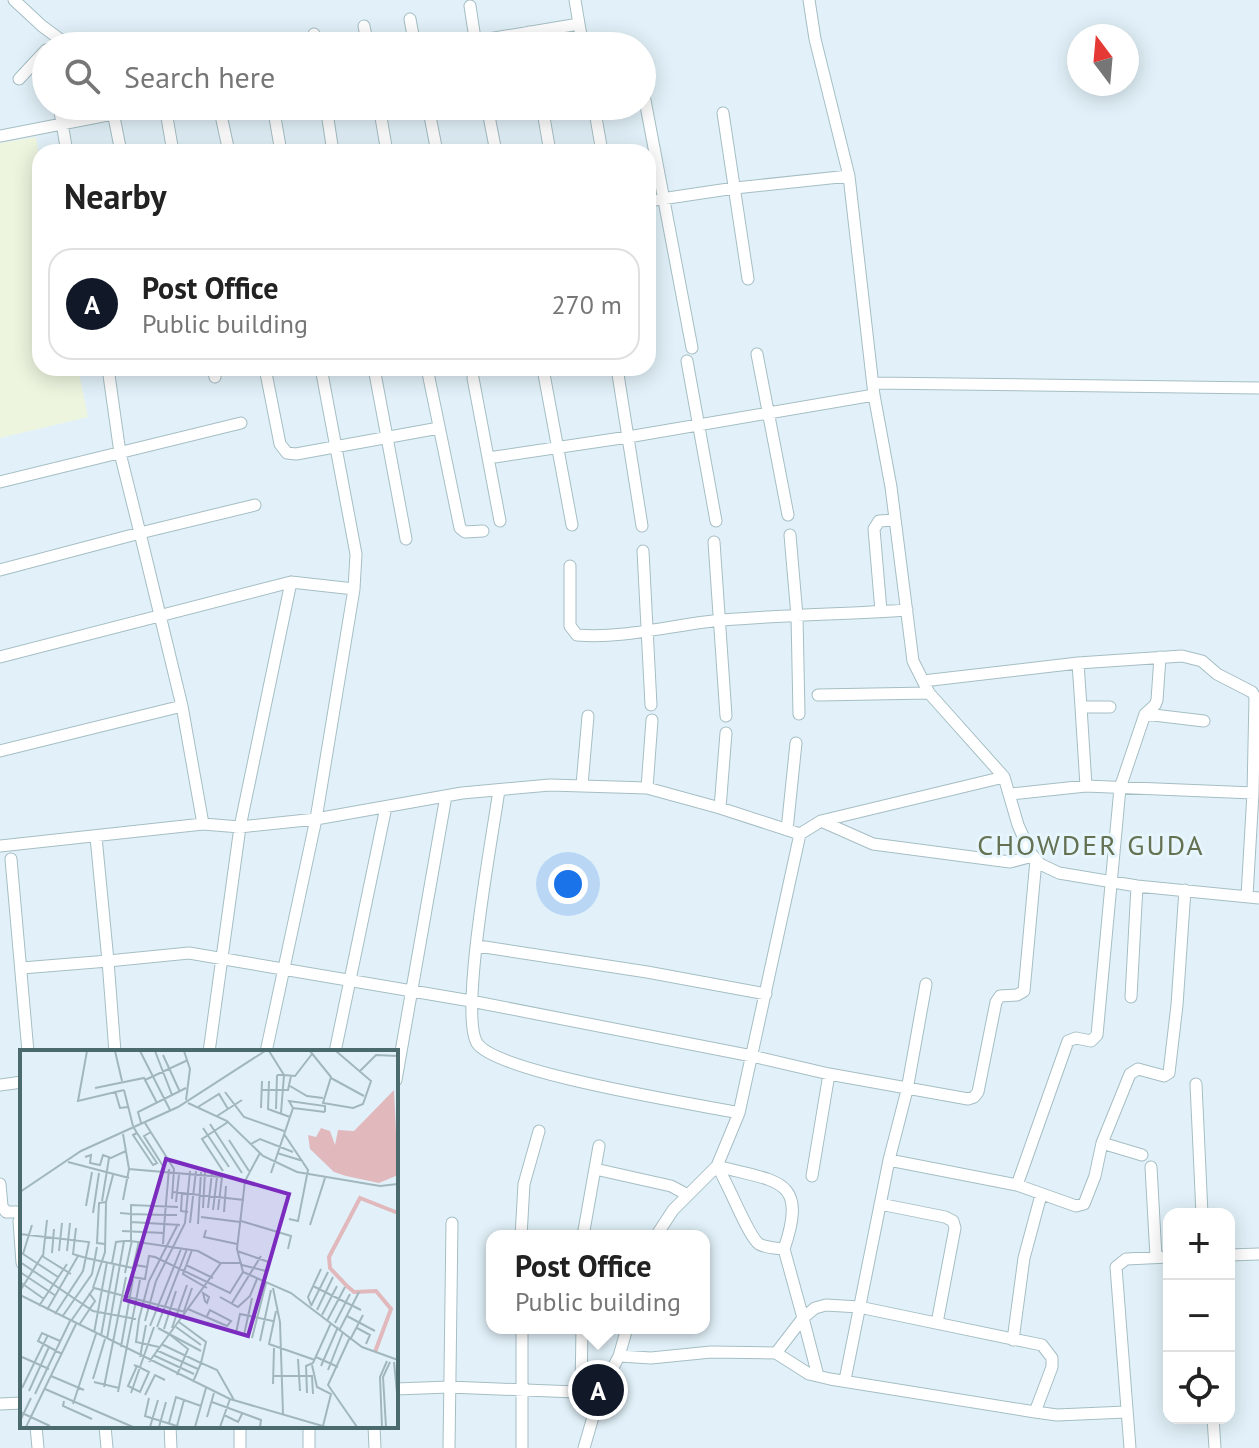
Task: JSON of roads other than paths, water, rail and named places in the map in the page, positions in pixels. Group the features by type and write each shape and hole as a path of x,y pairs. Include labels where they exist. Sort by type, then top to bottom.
{"street":[{"path":"14,0 40,32"},
{"path":"575,0 580,32"},
{"path":"809,0 815,39 849,176 874,389 913,661 923,681 929,693 1004,777 1018,825 1040,864 1059,873 1110,882 1253,897 1256,713 1252,692 1217,674 1202,661 1182,656 1078,663 923,681"},
{"path":"470,6 474,32"},
{"path":"410,19 412,32"},
{"path":"529,32 579,24"},
{"path":"364,26 365,32"},
{"path":"19,79 32,65"},
{"path":"723,113 748,279"},
{"path":"61,120 65,144"},
{"path":"0,136 76,120"},
{"path":"114,120 119,144"},
{"path":"167,120 172,144"},
{"path":"222,120 227,144"},
{"path":"275,120 280,144"},
{"path":"328,120 332,144"},
{"path":"381,120 386,144"},
{"path":"431,120 435,144"},
{"path":"490,120 494,144"},
{"path":"544,120 549,144"},
{"path":"596,120 601,144"},
{"path":"648,120 653,144"},
{"path":"656,164 692,348"},
{"path":"656,199 849,176"},
{"path":"757,354 788,515"},
{"path":"687,361 716,521"},
{"path":"109,376 120,453 182,706 203,824"},
{"path":"267,376 283,450 287,453 296,454 439,428"},
{"path":"266,1050 316,819 354,589 356,554 323,376"},
{"path":"376,376 406,539"},
{"path":"429,376 460,528 465,532 483,531"},
{"path":"479,376 488,458 500,521"},
{"path":"544,376 572,525"},
{"path":"618,376 642,526"},
{"path":"488,458 769,413 874,389 1259,388"},
{"path":"0,482 241,423"},
{"path":"0,570 255,505"},
{"path":"881,611 874,529 879,521 895,520"},
{"path":"790,535 797,616 799,714"},
{"path":"714,542 726,716"},
{"path":"643,551 651,705"},
{"path":"570,566 572,631 577,635 595,637 647,632 720,620 907,610"},
{"path":"0,657 291,582 354,589"},
{"path":"209,1050 240,827 291,582"},
{"path":"1017,1185 1068,1041 1076,1038 1091,1041 1097,1035 1120,788 1145,714 1157,700 1160,657"},
{"path":"1078,663 1086,786"},
{"path":"818,695 929,693"},
{"path":"0,751 182,706"},
{"path":"1081,707 1110,707"},
{"path":"1145,714 1204,721"},
{"path":"582,785 588,716"},
{"path":"647,788 652,720"},
{"path":"720,808 726,733"},
{"path":"787,830 796,743"},
{"path":"660,1230 673,1210 717,1166 739,1113 800,834 821,821 1004,777"},
{"path":"0,846 203,824 240,827 316,819 446,796 550,785 647,788 800,834"},
{"path":"1011,794 1086,786 1253,793"},
{"path":"499,790 471,1001 472,1031 479,1046 509,1062 550,1075 739,1113"},
{"path":"398,1067 446,796"},
{"path":"335,1050 386,807"},
{"path":"821,821 873,844 1010,862 1034,858"},
{"path":"96,837 115,1050"},
{"path":"22,968 189,953 471,1001 907,1090 968,1099 977,1094 996,1002 1000,996 1017,995 1024,991 1034,858"},
{"path":"11,859 28,1050"},
{"path":"1131,997 1137,886"},
{"path":"889,1160 1017,1185 1076,1206 1084,1204 1095,1176 1102,1143 1130,1074 1138,1069 1164,1076 1169,1073 1185,890"},
{"path":"478,946 766,994"},
{"path":"845,1380 889,1160 907,1090 926,984"},
{"path":"812,1176 829,1074"},
{"path":"0,1085 20,1082"},
{"path":"1196,1084 1202,1208"},
{"path":"521,1230 524,1184 539,1131"},
{"path":"1102,1143 1142,1155"},
{"path":"584,1230 599,1146"},
{"path":"717,1166 770,1180 791,1194 794,1220 784,1249 818,1376"},
{"path":"717,1166 729,1184 751,1236 762,1246 784,1249"},
{"path":"1151,1167 1156,1257"},
{"path":"595,1169 671,1186 688,1195"},
{"path":"0,1184 2,1206 6,1212 20,1216"},
{"path":"1013,1340 1024,1258 1041,1195"},
{"path":"880,1204 953,1221 955,1228 937,1323"},
{"path":"449,1448 452,1223"},
{"path":"1235,1255 1259,1254"},
{"path":"1130,1448 1116,1267 1126,1259 1163,1257"},
{"path":"776,1353 803,1318 815,1308 826,1305 859,1307 1042,1345 1052,1358 1052,1367 1035,1412"},
{"path":"522,1334 522,1448"},
{"path":"581,1391 582,1334"},
{"path":"584,1448 600,1393 619,1356 625,1334"},
{"path":"619,1356 651,1358 711,1352 776,1353 809,1374 818,1376 1057,1415 1126,1412"},
{"path":"398,1389 449,1387 600,1393"},
{"path":"0,1404 20,1403"},
{"path":"1213,1424 1215,1448"},
{"path":"36,1428 38,1448"},
{"path":"105,1428 107,1448"},
{"path":"170,1428 171,1448"},
{"path":"374,1428 375,1448"}],"place":[{"name":"Post Office","path":"598,1390"}],"district":[{"name":"CHOWDER GUDA","path":"1091,844"}]}
